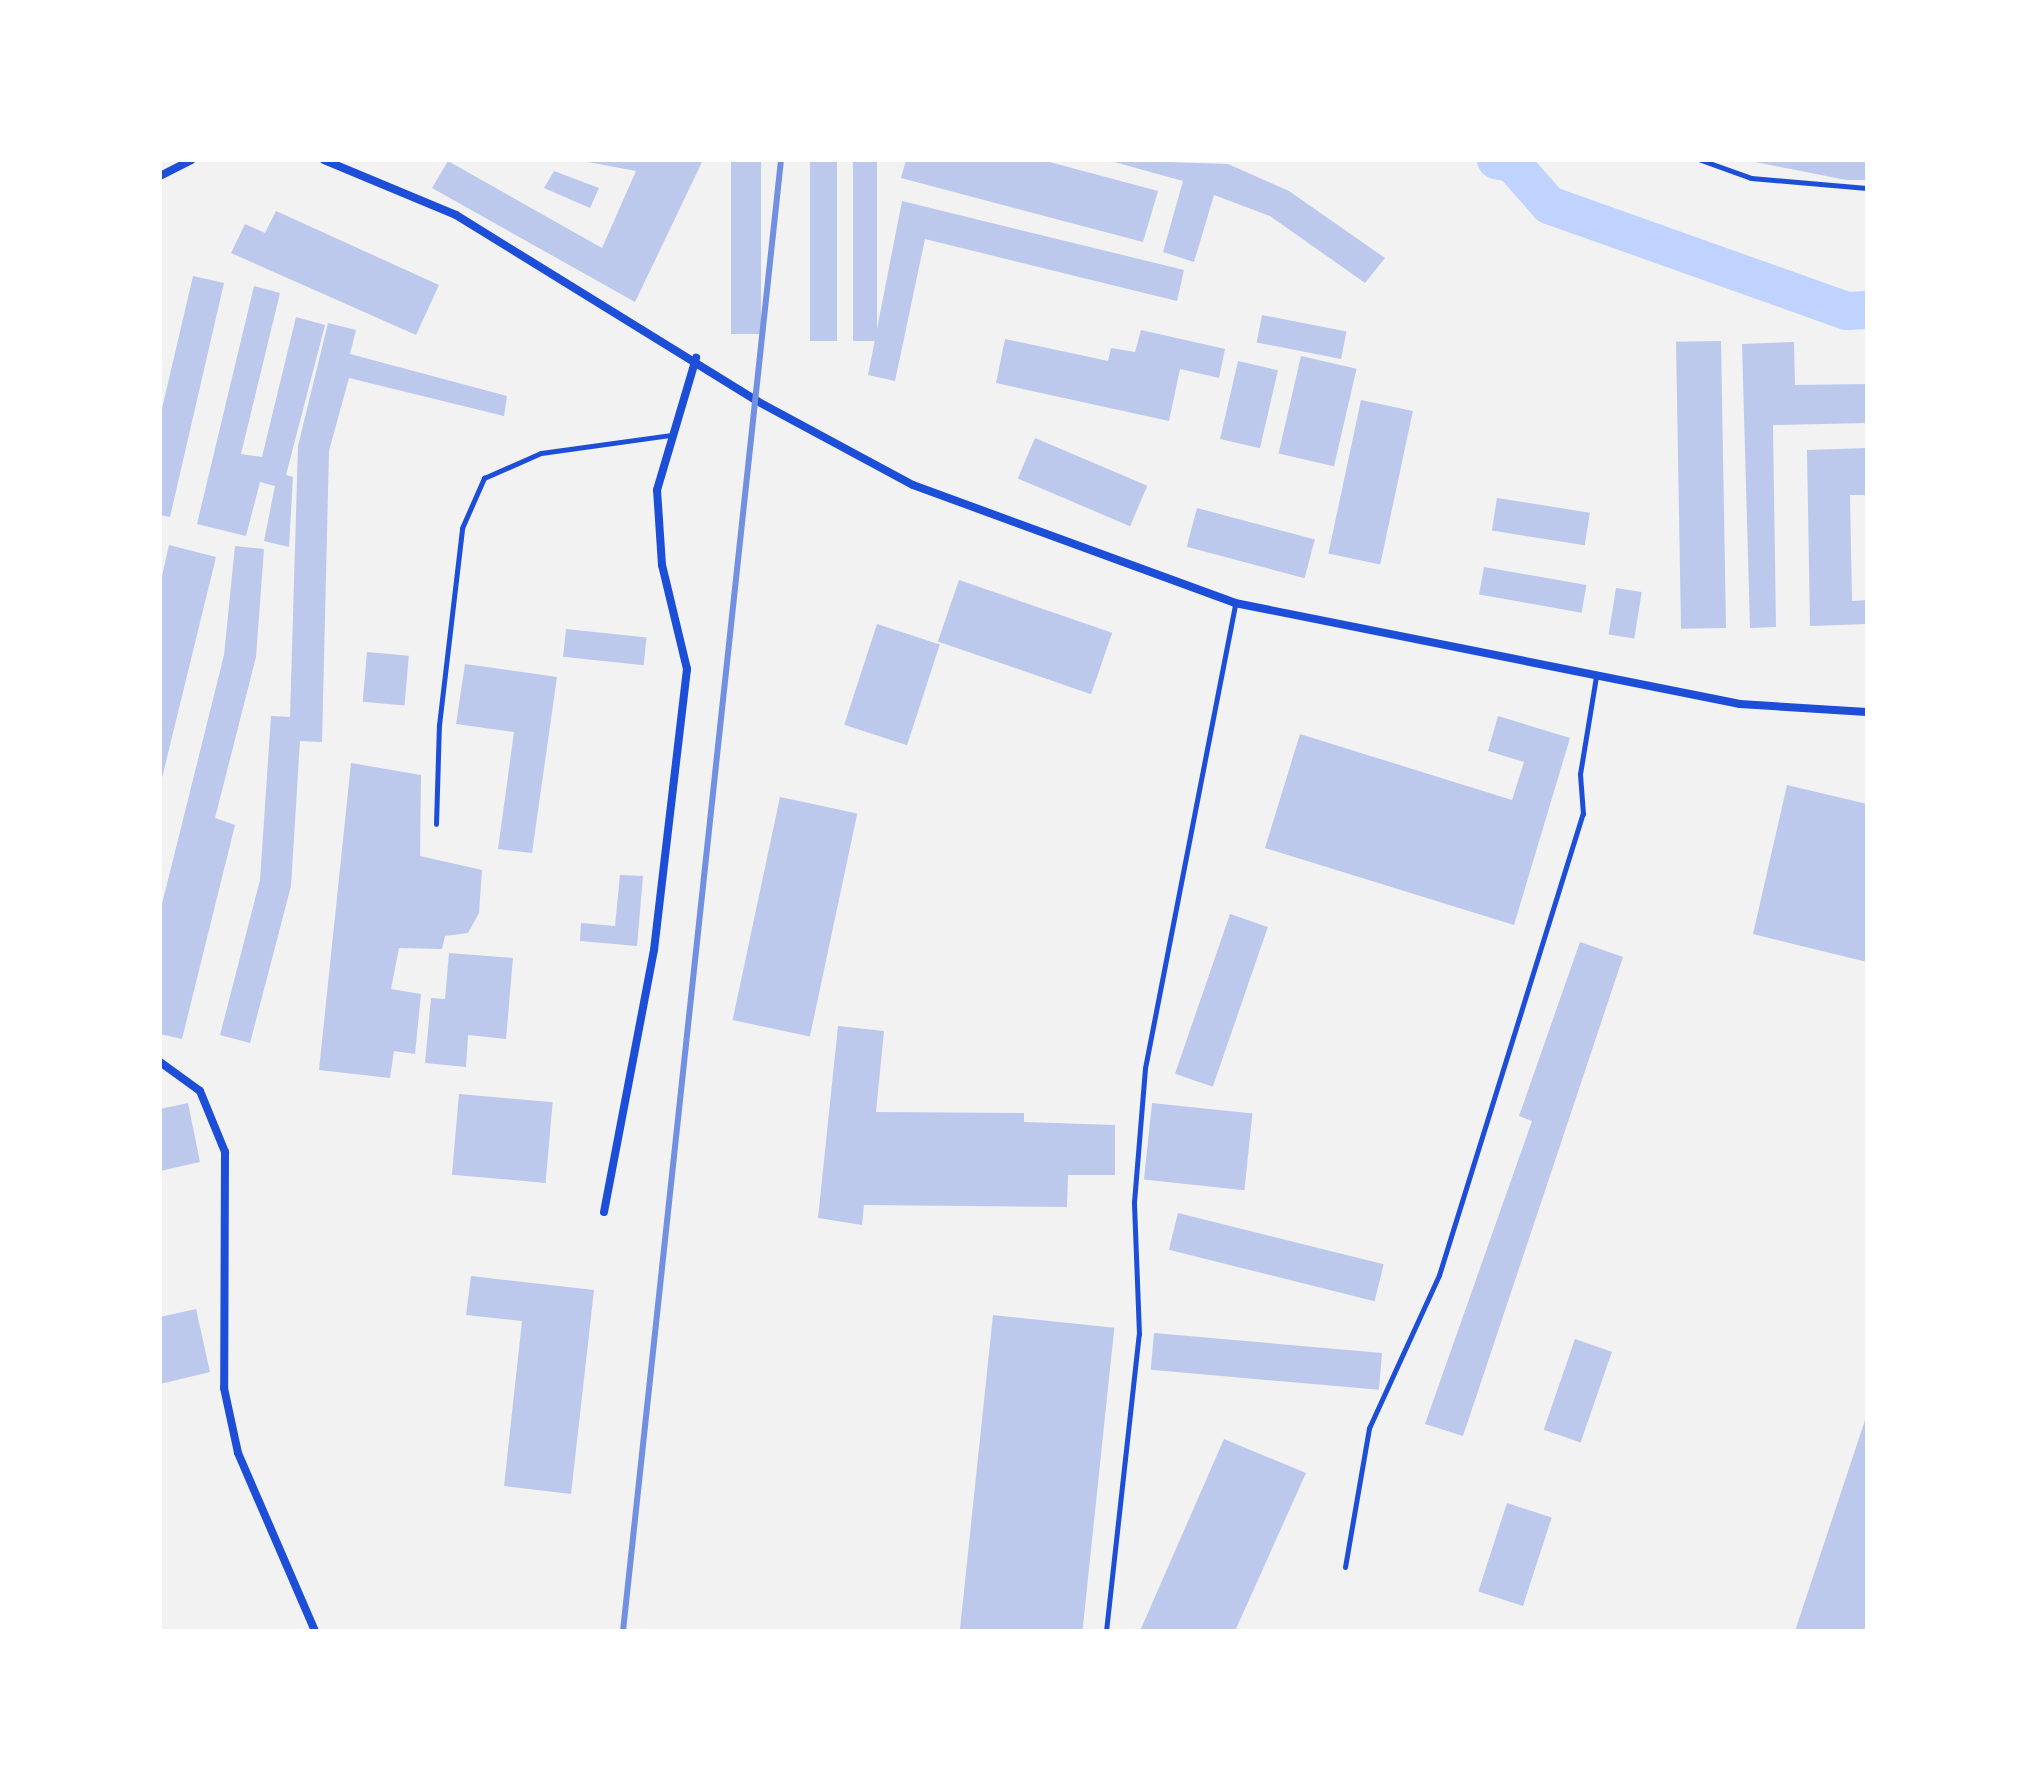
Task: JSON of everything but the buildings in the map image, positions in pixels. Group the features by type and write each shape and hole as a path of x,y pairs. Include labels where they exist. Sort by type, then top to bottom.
{"street":[{"path":"163,173 172,160"},
{"path":"163,173 191,160"},
{"path":"324,160 456,215 696,358 757,401 913,485 1235,603 1740,704 1867,712"},
{"path":"604,1212 654,950 687,669 662,565 657,490 696,358"},
{"path":"160,1062 200,1091 225,1152 224,1388 238,1453 315,1631"}],"lane":[{"path":"1701,160 1751,178 1867,188"},
{"path":"436,824 439,725 462,528 484,478 541,453 669,437 696,358"},
{"path":"1106,1631 1139,1334 1134,1202 1145,1068 1235,603"},
{"path":"1345,1567 1369,1428 1439,1275 1583,814 1580,774 1596,675"}],"waterway":[{"path":"1496,160 1512,163 1549,205 1847,311 1867,310"}],"railway":[{"path":"623,1631 781,160"}]}
